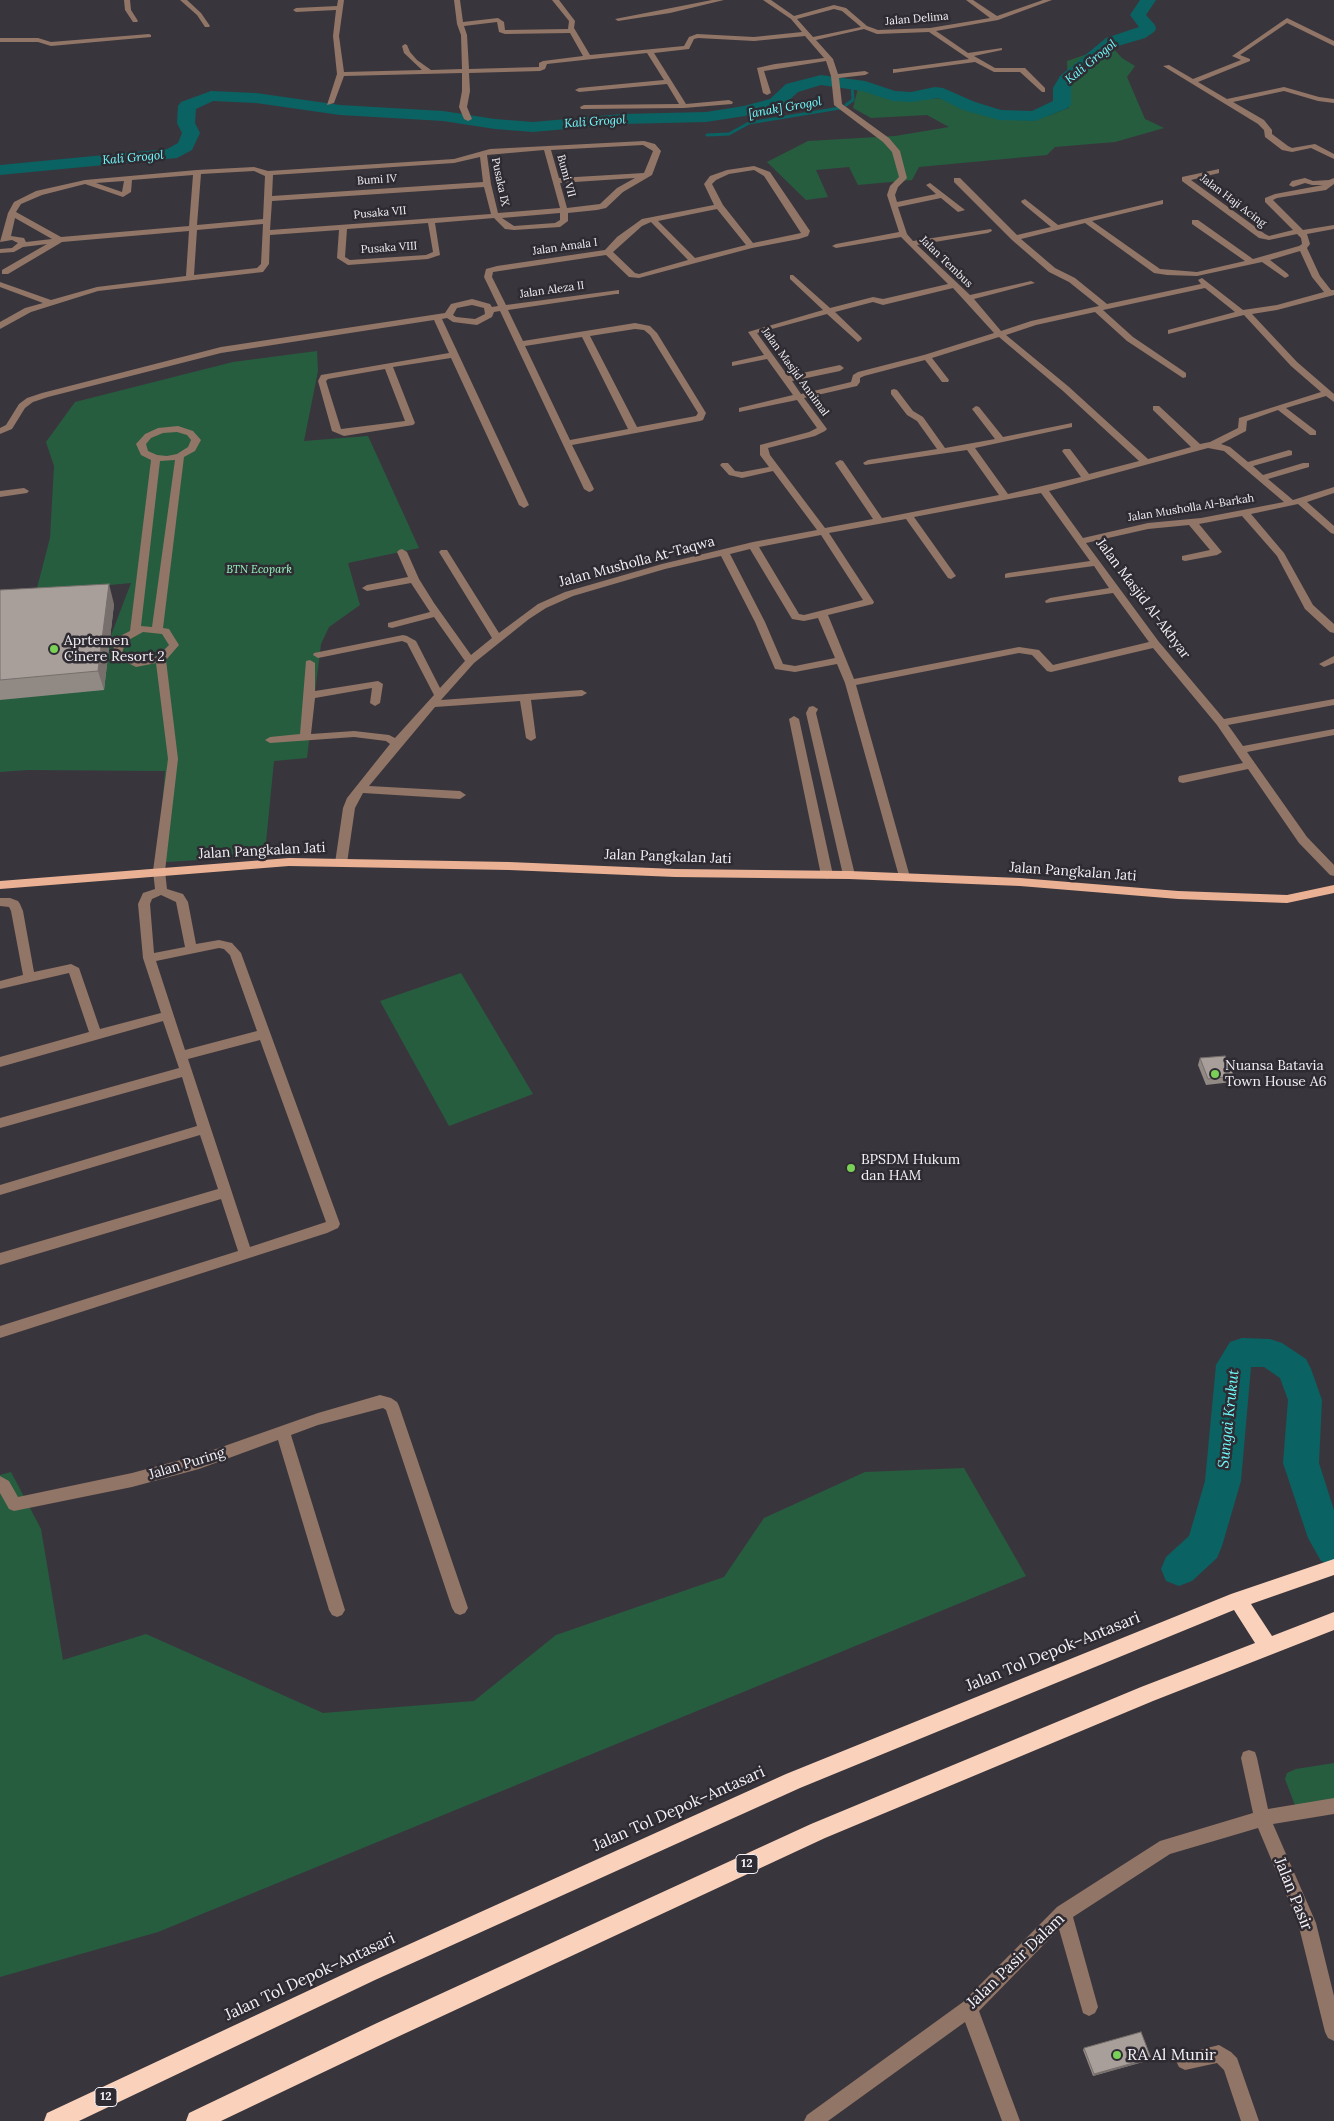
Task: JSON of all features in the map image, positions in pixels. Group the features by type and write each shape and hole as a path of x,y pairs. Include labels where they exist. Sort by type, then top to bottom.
{"highway":[{"name":"Jalan Tol Depok–Antasari","path":"55,2121 368,1974 793,1781 1238,1600 1334,1567"},
{"path":"1238,1600 1268,1647"},
{"name":"12","path":"198,2121 385,2031 818,1831 1148,1694 1334,1621"}],"main road":[{"name":"Jalan Pangkalan Jati","path":"0,885 289,862 509,866 675,873 904,877 1020,882 1178,895 1287,899 1334,889"}],"street":[{"path":"126,0 128,10 135,20"},
{"path":"182,0 199,14 207,26"},
{"path":"457,0 460,24 464,35 466,91 463,107 468,118"},
{"path":"555,0 572,21 572,30 588,58"},
{"path":"618,18 721,0"},
{"name":"Jalan Tembus","path":"766,0 793,18 829,59 835,78 840,106 886,140 896,151 903,178 894,186 891,195 903,234 911,244 968,298 999,333 1066,389 1146,462"},
{"path":"793,18 834,7 828,0"},
{"path":"969,0 996,19"},
{"name":"Jalan Delima","path":"834,7 844,9 865,26 877,32 930,30 996,19 1049,0"},
{"path":"296,10 341,4 336,36 341,74 330,103"},
{"path":"460,24 498,20 501,22 500,31 505,32 572,30"},
{"path":"1193,81 1248,60 1235,56 1287,20 1334,44"},
{"path":"341,74 540,69 544,68 543,63 546,62 687,48 691,38 697,36 754,39 808,36 861,29"},
{"path":"930,30 967,55 994,70 1022,70 1042,90"},
{"path":"0,40 38,40 51,44 149,36"},
{"path":"405,46 407,52 415,61 430,72"},
{"path":"967,55 1000,49"},
{"path":"649,51 684,106"},
{"path":"767,93 760,70 775,66 829,59"},
{"path":"896,71 975,60"},
{"path":"1167,66 1261,122 1268,130 1268,135 1286,148 1292,150 1312,146 1333,155"},
{"path":"835,78 866,73"},
{"path":"579,90 668,82"},
{"path":"1227,101 1284,89 1318,99 1334,100"},
{"path":"1318,99 1334,108"},
{"path":"584,107 684,106 729,102"},
{"path":"21,245 20,240 3,239 18,202 25,198 85,182 244,169 268,173 454,161 483,153 547,148 644,143 652,146 657,151 651,171 645,175 556,181"},
{"name":"Bumi VII","path":"547,148 564,210"},
{"name":"Pusaka IX","path":"483,153 487,184 495,215"},
{"path":"608,252 632,275 639,276 750,246 799,237 805,234 806,231 761,170 754,168 727,172 709,180 708,184 719,206 750,246"},
{"name":"Jalan Haji Acing","path":"1216,171 1186,179 1262,236 1269,238 1300,232"},
{"path":"190,277 197,172"},
{"path":"0,326 28,310 97,289 260,270 265,264 268,173"},
{"name":"Pusaka VII","path":"266,233 601,208 620,190 645,175"},
{"path":"85,182 123,195 127,192 128,178"},
{"path":"957,180 1015,238 1052,270 1072,280 1104,306"},
{"path":"1293,185 1305,180 1312,183 1333,181"},
{"path":"1086,220 1124,245 1157,271 1167,274 1197,274 1252,262 1302,248 1306,244 1300,232 1268,200 1275,196 1316,190 1333,181"},
{"name":"Bumi IV","path":"268,199 487,184"},
{"path":"930,184 961,210"},
{"path":"895,205 942,195"},
{"path":"1025,201 1057,228"},
{"path":"1015,238 1160,202"},
{"name":"Jalan Amala I","path":"503,308 488,277 489,272 493,269 608,252 639,224 719,206"},
{"path":"495,215 508,227 514,228 557,225 564,221 564,210"},
{"name":"Jalan Amala I","path":"703,210 727,216"},
{"path":"12,213 60,240"},
{"name":"Pusaka VIII","path":"343,227 341,258 348,263 419,258 434,256 437,253 431,220"},
{"path":"652,220 693,261"},
{"path":"3,274 4,251 21,245 91,236 116,225 138,232 267,221"},
{"path":"1194,222 1252,262"},
{"path":"1300,232 1334,227"},
{"path":"911,244 935,238 988,231"},
{"path":"91,236 111,243 124,241 138,232"},
{"path":"836,246 903,234"},
{"path":"3,274 60,240"},
{"path":"1302,248 1306,251 1316,277 1332,293"},
{"path":"1264,259 1285,276"},
{"path":"1197,274 1206,285 1244,312 1294,364 1331,396"},
{"path":"793,277 858,340"},
{"path":"968,298 1031,283"},
{"path":"0,284 45,304"},
{"path":"830,311 873,299 883,302 954,285"},
{"path":"742,410 854,384 856,377 861,374 926,357 999,333 1095,308 1206,285"},
{"path":"0,290 45,304"},
{"name":"Jalan Aleza II","path":"490,310 616,292"},
{"path":"1171,332 1244,312 1277,307 1332,293"},
{"path":"0,431 9,428 22,406 30,400 221,350 450,315 460,322 477,322 485,319 489,315 490,310 481,303 462,302 450,310 450,315"},
{"path":"503,308 588,489"},
{"path":"1095,308 1130,339 1183,375"},
{"name":"Jalan Masjid Annimal","path":"822,614 869,602 822,532 765,455 763,447 812,434 822,429 752,332 830,311"},
{"path":"438,318 524,505"},
{"path":"521,344 635,326 647,328 653,333 702,413 700,418 696,420 567,443"},
{"path":"585,334 634,431"},
{"path":"388,365 410,422 344,432 338,430 322,381 324,377 388,365 455,355"},
{"path":"735,364 769,356"},
{"path":"926,357 945,380"},
{"path":"787,379 840,368"},
{"path":"894,392 910,413 920,419 943,451"},
{"path":"1279,407 1331,396"},
{"path":"1279,407 1313,433"},
{"name":"Jalan Musholla At-Taqwa","path":"341,863 350,808 359,789 396,744 470,661 497,638 542,606 569,594 662,567 753,545 1042,490 1212,445 1243,429 1242,420 1279,407"},
{"path":"1156,408 1198,448"},
{"path":"976,409 1001,440"},
{"path":"0,420 18,414"},
{"path":"868,463 969,447 1068,425"},
{"path":"178,429 190,433 196,440 192,449 180,456 167,459 155,458 144,452 141,444 148,436 161,430 178,429"},
{"path":"1212,445 1227,449 1262,478 1334,531"},
{"path":"969,447 1005,498"},
{"path":"1067,451 1088,478"},
{"path":"1247,465 1289,452"},
{"path":"135,632 150,598 180,456"},
{"path":"155,458 150,598 157,631"},
{"path":"840,463 879,521"},
{"path":"725,465 732,473 742,475 776,468"},
{"path":"1262,478 1306,465"},
{"name":"Jalan Masjid Al-Akhyar","path":"1042,490 1155,644 1221,723 1303,840 1334,872"},
{"name":"Jalan Musholla Al-Barkah","path":"1081,541 1148,526 1192,522 1244,513 1295,502 1334,490"},
{"path":"0,494 24,491"},
{"path":"1244,513 1281,555 1309,607 1328,622 1334,630"},
{"path":"908,515 951,576"},
{"path":"1185,558 1217,552 1192,522"},
{"path":"753,545 796,617 804,618 822,614 850,683 904,877"},
{"path":"402,552 414,579 435,614 470,661"},
{"path":"444,552 497,638"},
{"path":"724,552 760,622 779,667 795,669 840,660"},
{"path":"1008,576 1096,563"},
{"path":"367,588 414,579"},
{"path":"1050,601 1115,590"},
{"path":"392,625 435,614"},
{"path":"141,630 165,632 174,645 161,659 136,664 117,655 120,640 135,632 141,630"},
{"path":"305,738 314,659 403,638 411,641 439,695"},
{"path":"850,683 1019,650 1036,652 1051,669 1155,644"},
{"path":"161,659 172,759 159,871 161,890"},
{"path":"310,695 378,684 375,703"},
{"path":"431,704 582,693"},
{"path":"525,697 531,738"},
{"path":"1221,723 1334,702"},
{"path":"812,709 811,714 849,875"},
{"path":"794,719 827,875"},
{"path":"1240,750 1334,732"},
{"path":"270,740 354,734 389,738 396,744"},
{"path":"1183,779 1251,765"},
{"path":"359,789 460,795"},
{"path":"191,949 182,902 179,897 161,890 147,896 144,904 149,958 245,1252"},
{"path":"0,902 6,901 14,904 17,911 29,977"},
{"path":"0,1332 245,1252 327,1228 333,1224 235,952 228,946 219,944 149,958"},
{"path":"0,985 60,969 71,968 75,971 96,1035"},
{"path":"0,1062 168,1015"},
{"path":"181,1056 264,1034"},
{"path":"0,1122 186,1071"},
{"path":"0,1190 205,1129"},
{"path":"0,1259 226,1192"},
{"name":"Jalan Puring","path":"0,1483 4,1486 14,1504 132,1480 200,1462 318,1418 380,1401 386,1402 392,1406 460,1608"},
{"path":"283,1431 337,1610"},
{"name":"Jalan Pasir","path":"1249,1758 1262,1818 1307,1923 1334,2032"},
{"name":"Jalan Pasir Dalam","path":"813,2121 969,2008 1063,1913 1166,1848 1262,1818 1334,1806"},
{"path":"1063,1913 1089,2007"},
{"path":"969,2008 1010,2121"},
{"path":"1185,2061 1219,2054 1225,2058 1231,2064 1250,2121"}],"green space":[{"path":"1111,46 1122,58 1135,66 1127,77 1145,119 1164,128 1115,142 1055,147 1047,155 919,167 912,180 858,185 849,167 816,170 828,197 806,200 767,162 808,141 895,136 949,127 927,115 871,118 853,108 858,88 902,100 949,98 1005,118 1033,121 1069,108 1067,61"},
{"name":"BTN Ecopark","path":"317,351 318,371 304,441 368,436 419,548 348,563 360,605 329,627 321,644 307,758 274,761 265,852 247,854 246,857 166,862 158,859 165,771 28,770 0,772 0,663 102,659 131,583 36,592 50,538 54,466 46,442 75,402 233,362"},
{"path":"461,973 533,1094 449,1126 380,1001"},
{"path":"964,1468 1026,1576 158,1932 0,1977 0,1475 11,1472 41,1529 63,1660 146,1634 323,1713 474,1701 556,1635 724,1577 764,1518 865,1472"},
{"path":"1334,1763 1334,1802 1296,1808 1285,1779 1287,1773 1296,1769"}],"building":[{"name":"Aprtemen Cinere Resort 2","path":"109,584 98,671 0,680 0,590"},
{"path":"1225,1056 1234,1076 1208,1079 1200,1058"},
{"name":"RA Al Munir","path":"1141,2032 1151,2058 1094,2074 1084,2048"}],"waterway":[{"name":"Kali Grogol","path":"0,170 171,154 186,146 191,133 186,123 187,106 211,96 256,98 340,110 443,116 495,124 533,127 622,119 706,117 745,111 776,103 792,88 821,80 865,86 893,96 911,97 935,92 943,93 969,106 999,115 1035,116 1062,104 1062,88 1066,80 1112,42 1139,34 1148,29 1147,25 1138,15 1148,0"},
{"name":"[anak] Grogol","path":"846,105 853,100 852,85"},
{"name":"[anak] Grogol","path":"707,135 729,134 749,123 840,108"},
{"name":"Sungai Krukut","path":"1179,1569 1204,1546 1223,1481 1233,1365 1242,1352 1270,1353 1294,1369 1305,1400 1301,1463 1321,1526 1334,1549"}],"place":[{"name":"Aprtemen Cinere Resort 2","path":"54,649"},
{"name":"Nuansa Batavia Town House A6","path":"1215,1074"},
{"name":"BPSDM Hukum dan HAM","path":"851,1168"},
{"name":"RA Al Munir","path":"1117,2055"}]}
